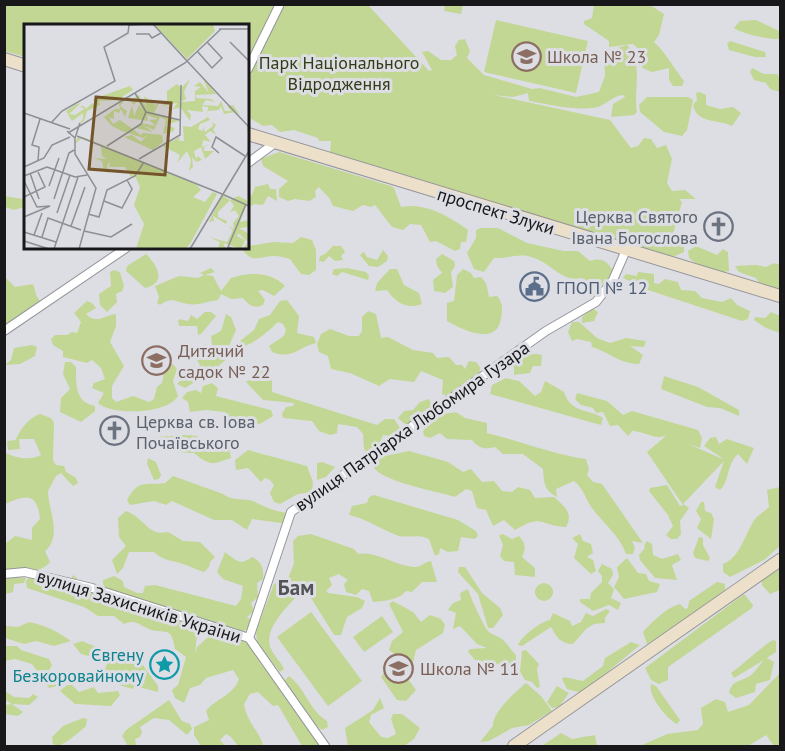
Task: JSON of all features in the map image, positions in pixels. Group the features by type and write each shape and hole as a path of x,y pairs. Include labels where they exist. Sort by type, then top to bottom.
{"main road":[{"path":"4,59 24,65"},
{"name":"проспект Злуки","path":"249,134 780,296"},
{"path":"514,747 780,560"}],"street":[{"path":"249,67 280,4"},
{"path":"249,162 275,143"},
{"path":"4,331 125,249"},
{"name":"вулиця Патріарха Любомира Гузара","path":"249,638 291,512 499,366 546,330 596,302 613,280 626,250"},
{"name":"вулиця Захисників України","path":"4,574 25,572 92,588 249,638 325,747"}],"green space":[{"name":"Парк Національного Відродження","path":"4,5 368,5 429,71 432,70 422,52 428,51 441,60 451,60 457,55 455,46 459,40 465,39 470,51 467,58 484,75 532,89 540,88 576,97 599,92 605,76 604,52 627,45 637,68 637,112 634,115 611,117 613,104 625,97 623,95 601,106 585,108 561,107 529,101 528,93 513,97 494,95 610,120 631,148 638,146 644,138 651,139 657,148 666,145 672,159 667,183 672,191 685,190 696,199 679,199 682,202 673,234 684,238 684,252 670,258 339,157 330,152 331,141 319,141 318,138 294,130 280,132 272,125 263,126 249,118 249,24 24,24 24,57 5,51"},
{"path":"445,5 463,5 461,14 444,11"},
{"path":"594,5 650,5 664,14 659,35 654,42 684,81 682,86 673,86 669,80 669,68 652,72 642,68 643,53 633,44 609,47 609,41 584,24 584,21 592,18"},
{"path":"496,20 588,41 576,93 484,72"},
{"path":"756,20 779,31 778,39 755,36 734,28 740,21"},
{"path":"730,41 765,52 766,57 755,57 729,50 727,44"},
{"path":"752,68 764,74 777,74 780,79 780,92 770,89 766,83 754,80 750,72"},
{"path":"696,93 706,95 706,105 720,109 733,107 741,113 732,126 703,118 695,111 693,105 697,100"},
{"path":"647,97 688,97 693,100 687,130 682,136 664,132 640,112 639,105"},
{"path":"279,152 391,186 394,188 401,207 428,209 453,220 468,230 466,242 461,242 460,249 455,251 436,241 430,242 421,225 410,224 403,230 392,227 375,205 371,207 363,205 353,211 333,206 319,187 315,191 316,197 309,201 295,199 288,201 279,197 279,189 288,181 263,166 261,159"},
{"path":"268,184 270,189 276,189 277,201 268,196 263,205 254,204 249,207 249,195 252,195 255,187"},
{"path":"4,196 24,200 24,207 14,210 5,207"},
{"path":"498,228 527,243 564,251 578,251 590,261 604,261 614,272 595,292 591,284 582,278 568,278 544,263 526,256 494,258 484,272 474,269 467,253 476,238 476,230"},
{"path":"301,237 312,240 316,250 316,270 309,275 301,274 290,259 275,256 254,258 243,250 249,249 249,246 273,242 293,243"},
{"path":"333,246 341,246 345,252 341,256 343,260 335,261 329,256 324,262 319,261 320,256"},
{"path":"696,246 717,255 723,249 728,252 729,271 713,271 689,258 688,251"},
{"path":"383,250 388,256 387,261 378,267 369,266 360,255 364,252 367,257 377,260"},
{"path":"146,254 157,269 158,278 152,286 145,288 126,271 127,266"},
{"path":"442,254 454,261 455,266 451,272 453,287 445,293 434,291 433,280 442,273 437,266 436,259"},
{"path":"774,263 780,265 780,293 760,284 756,278 739,272 735,266 766,267"},
{"path":"211,268 215,272 205,275 213,276 221,291 231,278 252,274 267,275 285,286 274,296 263,290 258,291 265,300 263,305 256,307 243,298 231,299 221,294 218,300 199,304 174,300 160,305 157,303 159,297 155,286 179,276 198,278 204,275 200,273"},
{"path":"347,268 366,272 369,276 368,280 342,272 337,276 332,274 334,269"},
{"path":"390,269 397,269 404,285 419,293 422,304 411,306 402,304 387,290 375,291 377,283"},
{"path":"463,269 471,273 474,278 481,277 486,283 489,297 497,296 500,301 501,318 498,327 493,332 478,334 447,321 447,303 454,301 457,275"},
{"path":"114,270 120,272 124,286 122,291 116,294 117,302 107,312 100,305 99,294 111,286 110,272"},
{"path":"638,272 654,274 654,283 659,284 665,279 678,282 681,290 695,291 702,298 722,302 731,298 737,305 750,311 748,319 742,321 648,290 623,278 626,274 637,276"},
{"path":"5,277 15,287 33,284 37,297 42,303 5,330"},
{"path":"287,300 299,316 297,333 314,337 316,343 290,354 272,352 269,346 284,336 286,330 283,324 278,322 255,341 239,347 240,341 254,330 259,319 270,315 280,301"},
{"path":"87,301 96,308 86,314 93,319 116,314 116,326 110,342 124,366 112,386 112,398 116,402 133,396 149,402 154,399 157,387 162,383 164,372 173,364 177,369 173,381 178,396 172,402 163,407 140,411 115,410 98,403 104,393 92,388 94,383 105,379 101,368 92,360 87,363 63,357 63,351 53,345 51,339 55,335 77,333 81,322 74,313"},
{"path":"592,308 598,312 594,321 582,323 582,317"},
{"path":"368,311 376,314 381,338 388,337 413,350 433,353 437,358 449,357 456,365 462,365 465,369 469,361 476,362 480,367 479,377 451,397 442,394 443,380 421,371 414,382 390,379 379,386 350,373 331,369 328,356 319,352 317,344 321,334 330,329 349,336 359,336 362,331 362,317"},
{"path":"205,312 211,312 216,316 201,334 198,335 197,326 179,326 180,319 188,321 191,315 197,319"},
{"path":"771,312 780,316 780,333 754,320 755,317 765,318"},
{"path":"226,314 231,317 236,330 229,346 217,349 212,345 211,336 221,331"},
{"path":"572,322 579,322 597,338 610,343 626,338 646,341 644,347 630,346 643,355 639,364 620,360 592,347 591,342 577,339 572,341 568,332"},
{"path":"205,344 211,350 224,351 228,358 210,373 185,388 177,384 200,365 196,358 197,350 205,354"},
{"path":"32,345 37,347 35,356 20,364 5,365 11,360 14,348"},
{"path":"525,355 542,355 541,366 533,366 530,373 514,375 514,364"},
{"path":"65,362 71,362 76,367 80,397 88,404 95,406 95,411 81,422 60,412 61,398 70,389 63,374"},
{"path":"252,367 259,367 272,379 272,392 377,425 385,419 394,419 400,428 389,436 383,435 378,448 370,455 364,449 363,434 357,427 338,424 337,433 330,435 319,431 312,421 283,418 282,414 286,407 293,406 294,403 263,400 246,382 260,379"},
{"path":"664,376 698,387 739,410 739,416 720,408 707,407 661,389"},
{"path":"506,378 519,381 535,396 541,392 545,381 564,392 575,407 603,418 601,425 490,394 492,385"},
{"path":"212,383 218,388 216,396 271,410 273,416 260,424 231,419 225,412 206,410 190,412 188,402 182,398 187,392 196,390 201,393 203,386"},
{"path":"577,393 607,401 623,415 632,411 698,430 702,438 700,448 686,443 725,460 704,446 710,438 716,437 719,444 727,439 754,448 747,464 738,454 734,458 720,490 715,487 724,461 683,504 689,508 680,521 681,534 677,539 671,539 666,535 673,526 668,515 649,491 650,488 667,485 680,506 683,505 647,452 667,435 659,437 632,431 628,436 618,425 610,426 603,412 596,413 593,408 581,405 575,399"},
{"path":"429,399 433,409 423,422 407,426 398,418 404,411 413,410 420,402"},
{"path":"456,412 465,418 487,423 487,433 586,459 589,469 587,475 593,482 602,484 643,543 632,541 635,548 633,554 626,554 620,541 592,508 574,481 556,489 557,497 549,492 546,486 543,469 523,454 503,454 495,447 482,448 472,440 447,439 440,433 430,438 424,436 423,431 438,415"},
{"path":"40,414 51,418 54,423 53,460 56,465 64,466 66,472 76,478 78,483 73,486 61,473 56,476 48,491 54,530 50,545 45,551 50,562 35,571 5,571 5,544 15,536 32,540 32,528 40,519 33,499 18,499 5,504 5,452 22,458 41,455 34,439 19,439 20,449 8,450 7,441 16,440 25,424"},
{"path":"197,436 201,440 228,442 231,458 212,463 204,461 194,453 176,452 155,443 156,437"},
{"path":"248,450 307,466 313,482 312,492 298,494 280,504 274,502 270,493 274,485 270,480 265,478 261,482 248,468 236,470 235,460"},
{"path":"409,451 448,462 463,472 471,469 482,482 494,481 502,491 512,492 518,487 530,490 535,498 554,497 568,514 566,527 537,521 515,530 504,520 493,526 486,510 477,508 472,491 466,489 455,497 399,482 388,478 374,468 376,460 380,457"},
{"path":"148,458 156,462 161,475 159,479 154,480 147,464"},
{"path":"322,462 335,467 326,477 317,480 317,463"},
{"path":"173,476 231,498 251,501 279,512 288,513 288,524 252,519 247,530 232,520 214,520 172,501 166,505 154,501 130,505 127,500 135,488 143,484 165,483"},
{"path":"780,487 780,546 764,560 730,577 723,572 723,564 734,556 755,519 769,507 767,490"},
{"path":"374,495 458,520 476,531 478,536 475,539 461,537 458,551 448,552 440,548 439,554 435,556 429,539 420,536 396,535 349,515 352,506 367,503 369,497"},
{"path":"701,502 704,502 705,511 711,513 714,519 711,539 697,528 701,519 696,511"},
{"path":"126,511 156,532 168,532 183,541 200,542 215,557 204,572 166,559 154,552 129,552 123,568 117,574 112,560 126,546 119,537 118,518"},
{"path":"311,534 354,549 358,554 372,555 407,566 417,567 431,561 437,582 422,582 412,592 406,591 395,598 373,602 369,591 362,589 356,595 346,592 344,584 348,580 339,574 329,578 332,585 326,591 328,593 357,597 365,601 362,608 347,617 341,635 334,635 311,598 301,592 284,610 270,633 271,649 284,669 280,672 257,643 256,631 274,584 288,579 294,563 293,541 298,536"},
{"path":"503,534 512,539 519,536 523,541 525,546 522,557 535,568 535,577 515,575 514,562 504,561 500,556 503,545 499,535"},
{"path":"580,534 583,541 591,544 593,553 587,557 593,560 596,571 591,574 574,558 578,544 572,538"},
{"path":"699,537 703,538 703,545 710,558 708,561 695,558 693,553"},
{"path":"647,541 652,544 653,555 662,559 678,554 681,560 672,565 677,580 655,578 640,560 639,555"},
{"path":"225,552 240,562 252,557 263,569 263,579 257,583 258,597 251,603 254,611 247,617 250,619 249,628 240,633 119,600 198,625 195,654 197,647 216,630 237,637 255,648 260,663 280,685 289,676 300,687 316,711 327,721 328,727 322,730 314,724 326,746 302,746 278,705 273,706 258,692 250,694 244,704 263,746 238,746 226,734 220,740 225,746 201,746 194,735 194,727 209,720 206,711 237,684 239,679 233,670 206,678 200,685 190,688 184,703 175,698 172,690 178,685 186,657 175,649 170,634 148,629 136,622 124,624 114,616 98,616 84,607 27,588 26,581 29,577 68,586 73,575 77,578 77,587 100,596 104,593 103,580 114,576 123,581 124,587 137,593 143,593 145,586 155,585 236,606 241,599 243,586 223,579 217,572"},
{"path":"627,558 638,573 646,574 649,581 660,584 657,592 624,599 614,587 619,577 617,567"},
{"path":"780,563 780,590 770,594 762,585 762,580"},
{"path":"602,564 612,569 613,575 608,583 614,589 611,598 621,603 618,610 609,605 593,611 580,602 580,599 590,599 591,593 602,582 602,576 598,571"},
{"path":"459,567 465,567 482,593 500,608 503,615 493,628 488,628 478,594 458,572"},
{"path":"26,578 24,583 14,584 13,592 5,594 5,579"},
{"path":"717,582 725,584 725,593 647,644 643,632 655,620 680,604 685,609 688,608 689,601"},
{"path":"544,583 550,586 553,592 550,598 544,601 538,598 535,592 538,586"},
{"path":"468,589 488,631 502,639 516,655 516,661 508,667 500,663 491,668 487,663 475,660 468,652 470,649 487,648 477,644 460,626 453,629 456,613 448,610 453,603 461,600 460,593"},
{"path":"744,594 753,605 752,608 668,667 668,680 659,684 651,680 645,668"},
{"path":"393,601 413,612 421,622 430,615 441,619 445,625 443,633 416,650 413,663 408,664 389,650 392,641 403,632 389,604"},
{"path":"606,609 610,611 605,618 605,623 594,624 586,629 573,644 562,641 551,627 522,646 518,645 532,630 550,620 553,613 570,621 572,626 581,622 586,613 593,616"},
{"path":"311,612 362,681 328,706 277,637"},
{"path":"382,616 393,632 364,652 353,637"},
{"path":"29,622 51,629 71,641 54,646 36,641 24,644 5,638 5,626 18,627"},
{"path":"773,640 776,641 776,652 767,658 774,662 770,680 756,684 755,692 736,698 729,693 732,685 751,675 764,660 734,678 731,673"},
{"path":"82,641 109,651 137,657 158,686 158,692 135,686 132,689 113,683 104,672 108,661 81,654 73,644"},
{"path":"631,642 640,645 582,693 567,689 562,679 564,677 583,681 603,666 605,658"},
{"path":"5,646 17,646 21,650 49,659 52,665 47,675 52,679 63,679 66,684 49,688 32,664 15,659 5,661"},
{"path":"526,650 539,664 537,669 540,687 537,688 532,682 525,680 520,672 522,651"},
{"path":"390,664 397,664 416,690 406,701 397,700 381,677"},
{"path":"780,673 780,743 777,746 774,746 766,735 748,746 640,746 667,734 698,730 703,724 701,708 716,699 725,702 728,712 749,705"},
{"path":"526,683 541,696 552,711 529,725 512,728 489,741 480,742 493,726 500,709"},
{"path":"651,684 656,686 680,720 677,724 659,706 652,694"},
{"path":"67,685 72,685 79,692 94,687 98,693 118,691 120,695 111,706 75,704 60,691"},
{"path":"557,686 569,693 559,707 552,708 547,702"},
{"path":"5,691 14,697 29,698 33,694 38,697 29,705 12,704 5,700"},
{"path":"380,698 384,708 371,715 369,722 381,737 388,738 396,734 391,719 393,714 402,714 420,728 414,739 404,746 348,746 345,728 373,710"},
{"path":"169,700 182,721 190,724 192,729 187,735 169,720 154,718 140,727 142,732 140,737 135,739 136,746 128,746 122,736 126,730"},
{"path":"12,704 23,712 18,716 5,714 5,705"},
{"path":"83,718 87,719 86,726 80,732 61,745 53,744 52,737 63,726"},
{"path":"561,733 572,739 595,735 597,746 542,746"}],"place":[{"name":"Школа № 23","path":"526,56"},
{"name":"Церква Святого Івана Богослова","path":"719,226"},
{"name":"ГПОП № 12","path":"535,287"},
{"name":"Дитячий садок № 22","path":"157,360"},
{"name":"Церква св. Іова Почаївського","path":"115,431"},
{"name":"Євгену Безкоровайному","path":"165,664"},
{"name":"Школа № 11","path":"399,668"}],"district":[{"name":"Бам","path":"296,587"}]}
